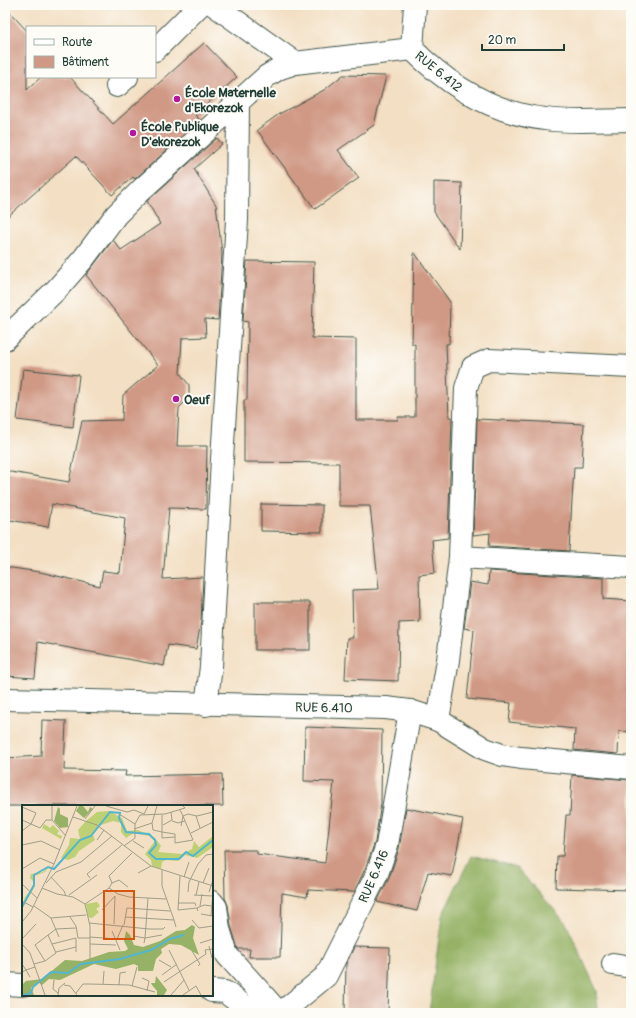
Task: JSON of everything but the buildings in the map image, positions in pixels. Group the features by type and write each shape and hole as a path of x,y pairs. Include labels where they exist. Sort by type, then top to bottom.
{"street":[{"path":"156,49 200,5"},
{"path":"214,5 294,63"},
{"path":"412,49 415,5"},
{"name":"RUE 6.412","path":"5,339 84,258 116,215 267,76 280,68 294,63 412,49 438,74 465,93 515,113 546,119 631,120"},
{"path":"206,705 211,667 214,594 237,220 238,103"},
{"path":"438,720 448,660 460,557 466,388 473,367 489,360 631,368"},
{"path":"460,557 631,567"},
{"name":"RUE 6.410","path":"5,699 206,705 386,708 410,711 438,720 485,748 502,755 536,760 631,768"},
{"name":"RUE 6.416","path":"280,1013 326,976 377,874 387,845 410,711"},
{"path":"213,903 216,907 219,929 227,955 280,1013"},
{"path":"5,984 22,985"},
{"path":"213,991 225,992 247,1008 275,1013"}],"green space":[{"path":"471,856 517,868 566,923 597,991 598,1013 429,1013 442,916"}],"place":[{"name":"École Maternelle d'Ekorezok","path":"177,99"},
{"name":"École Publique D'ekorezok","path":"133,133"},
{"name":"Oeuf","path":"176,399"}]}
